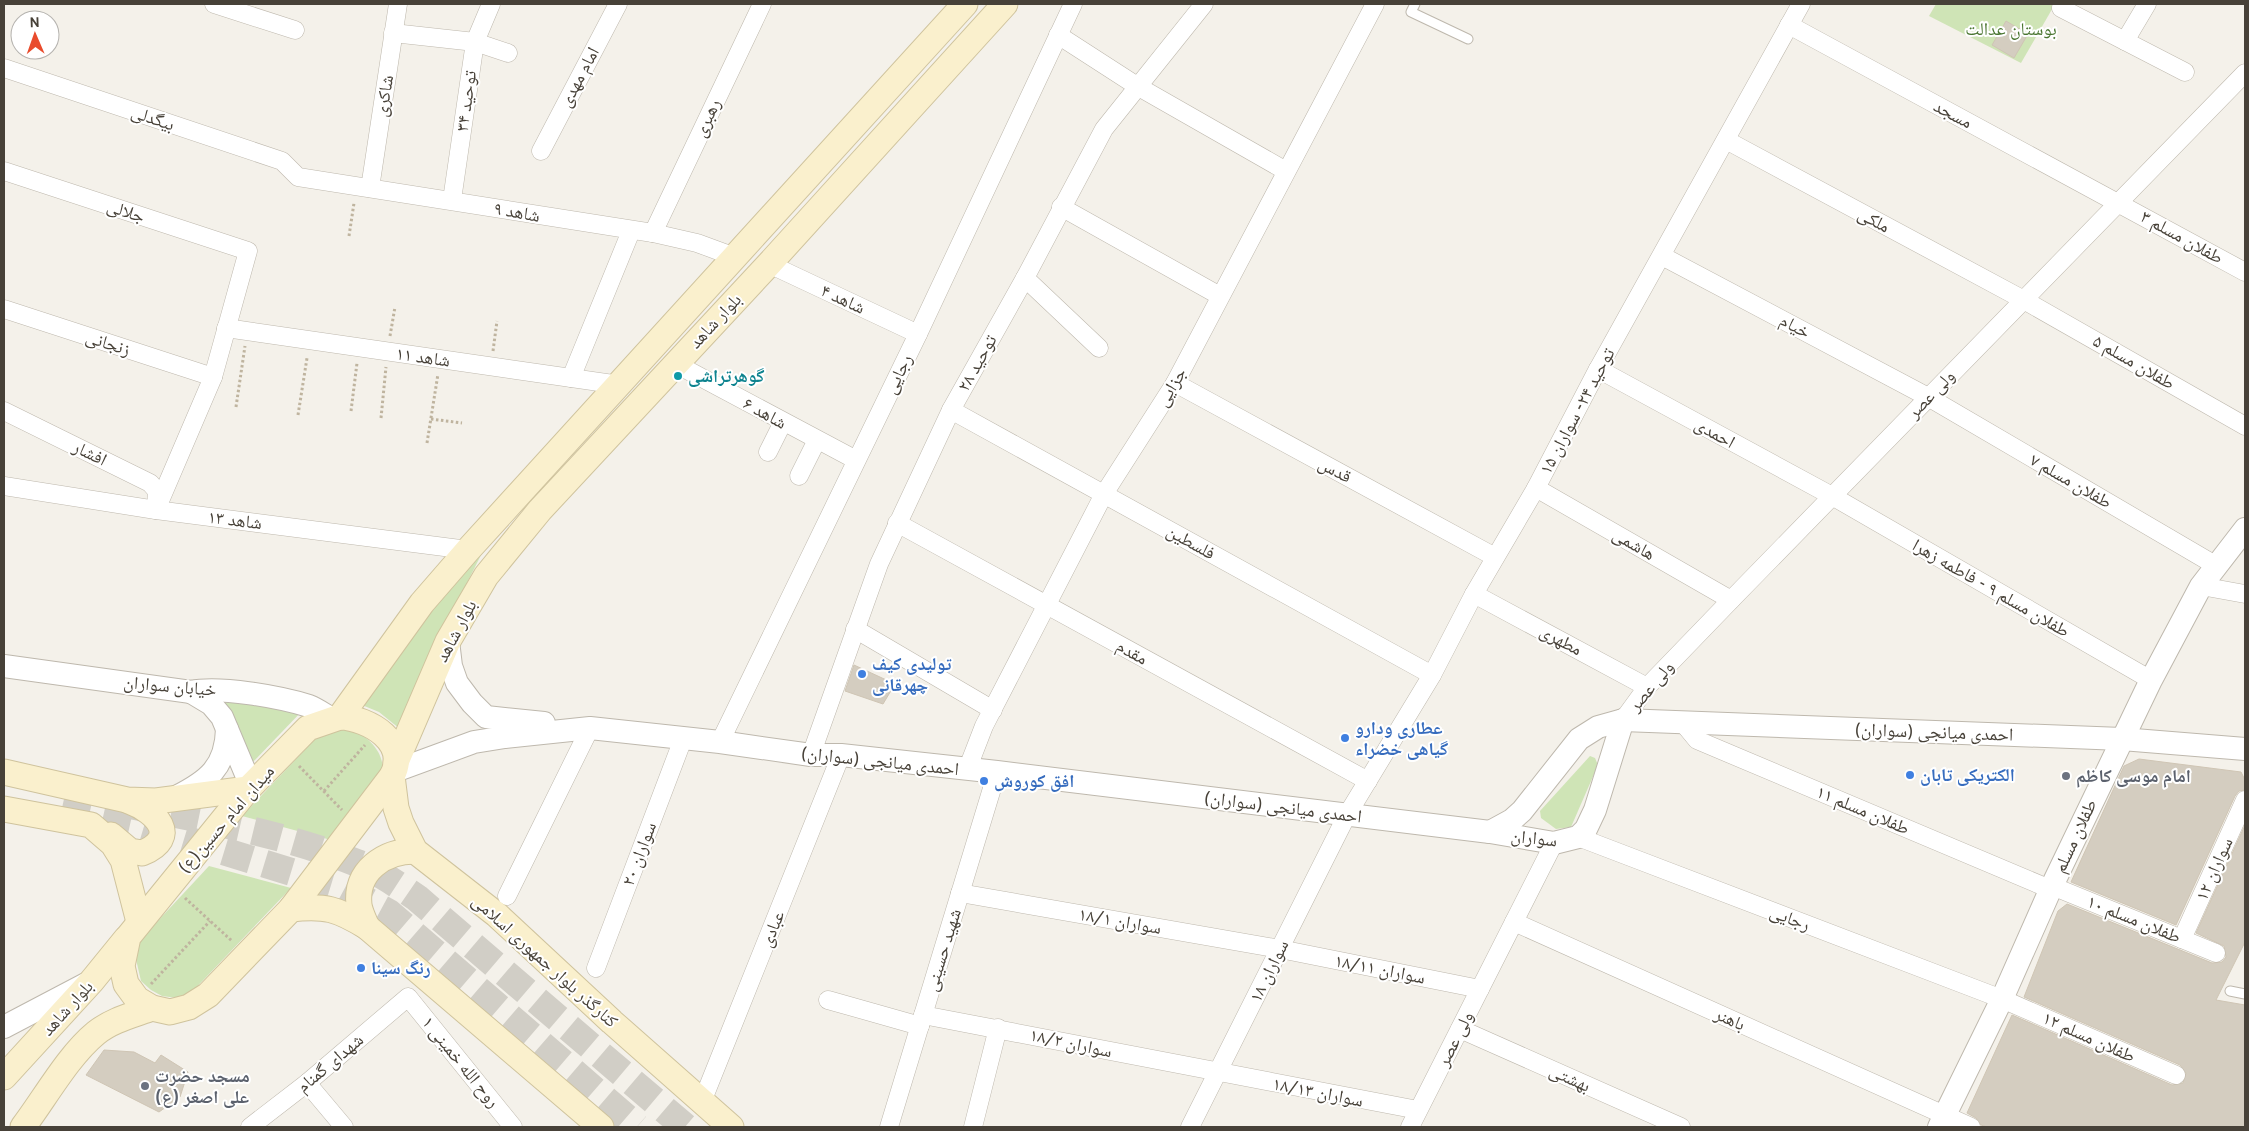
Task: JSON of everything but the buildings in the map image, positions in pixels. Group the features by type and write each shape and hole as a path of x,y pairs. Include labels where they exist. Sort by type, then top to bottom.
{"main road":[{"name":"بلوار شاهد","path":"336,718 422,603 468,550 965,4"},
{"name":"بلوار شاهد","path":"395,770 448,641 486,576 540,510 769,264 1005,4"},
{"path":"23,1127 76,1055 96,1033 145,1003 170,1012 189,1007 208,995 291,909 395,770 391,744 379,729 360,720 336,718"},
{"name":"میدان امام حسین(ع)","path":"145,1003 126,984 122,966 133,930 249,787 308,728 336,718"},
{"name":"کنارگذر بلوار جمهوری اسلامی","path":"395,770 396,808 415,851 497,915 731,1127"},
{"path":"4,772 127,800 156,801 249,787"},
{"path":"4,809 90,825 110,834 130,851 142,853 151,850 162,834 162,825 152,812 127,800"},
{"path":"90,825 113,844 123,860 133,930"},
{"path":"367,927 359,905 360,889 369,870 382,857 399,851 415,851"},
{"path":"291,909 322,906 335,909 367,927 601,1127"},
{"name":"بلوار شاهد","path":"4,1077 91,982 133,930"}],"street":[{"path":"214,4 295,30"},
{"name":"شاکری","path":"363,187 398,4"},
{"name":"توحید ۳۴","path":"452,200 475,42 491,4"},
{"name":"امام مهدی","path":"541,151 618,4"},
{"name":"رهبری","path":"652,233 762,4"},
{"name":"رجایی","path":"720,742 918,334 1073,4"},
{"name":"توحید ۲۸","path":"811,755 879,564 951,410 1025,278 1104,129 1204,4"},
{"name":"جزایی","path":"967,770 993,710 1045,605 1104,494 1175,383 1375,4"},
{"name":"توحید ۲۴- سواران ۱۵","path":"1347,815 1432,675 1474,594 1536,488 1598,369 1801,4"},
{"path":"2125,41 2147,4"},
{"path":"2061,8 2185,72"},
{"name":"مسجد","path":"1789,25 2118,202"},
{"path":"393,33 475,42 508,53"},
{"path":"1058,35 1137,86 1286,171"},
{"name":"بیگدلی","path":"4,68 282,161 298,177"},
{"name":"ولی عصر","path":"1623,720 1647,687 2022,299 2118,202 2238,91 2245,73"},
{"name":"ملکی","path":"1726,140 2022,299"},
{"name":"جلالی","path":"4,171 248,251 226,328"},
{"name":"شاهد ۹","path":"298,177 652,233 697,243 734,257"},
{"name":"طفلان مسلم ۳","path":"2118,202 2245,272"},
{"path":"1061,208 1220,296"},
{"path":"571,378 631,231"},
{"name":"خیام","path":"1662,256 1928,397"},
{"name":"شاهد ۴","path":"769,264 918,334"},
{"path":"1025,278 1099,348"},
{"name":"طفلان مسلم ۵","path":"2022,299 2245,426"},
{"name":"زنجانی","path":"4,309 213,377"},
{"path":"156,510 213,377 226,328"},
{"name":"شاهد ۱۱","path":"226,328 620,385"},
{"name":"شاهد ۶","path":"676,364 856,460"},
{"name":"احمدی","path":"1598,369 1832,496"},
{"name":"قدس","path":"1175,383 1495,557"},
{"name":"طفلان مسلم ۷","path":"1928,397 2215,565"},
{"name":"فلسطین","path":"951,410 1432,675"},
{"name":"افشار","path":"4,411 150,483 157,491 156,510"},
{"path":"768,452 783,422"},
{"path":"799,476 817,440"},
{"name":"شاهد ۱۳","path":"4,486 156,510 468,550"},
{"name":"هاشمی","path":"1536,488 1731,600"},
{"name":"طفلان مسلم ۹ - فاطمه زهرا","path":"1832,496 2151,680"},
{"name":"مقدم","path":"897,523 1368,781"},
{"name":"طفلان مسلم","path":"1942,1122 2002,998 2051,887 2151,680 2201,586 2215,565 2245,529"},
{"path":"2201,586 2245,594"},
{"name":"مطهری","path":"1474,594 1647,687"},
{"path":"855,629 993,710"},
{"path":"448,641 451,666 457,683 472,703 486,717 590,728 507,896"},
{"name":"خیابان سواران","path":"4,666 191,692 207,688 287,700 311,707 336,718"},
{"path":"191,692 211,704 228,729 249,787"},
{"path":"1578,837 1586,829 1595,810 1623,720"},
{"name":"احمدی میانجی (سواران)","path":"395,770 474,742 590,728 720,742 811,755 841,755 997,772 1490,832 1512,820 1522,811 1579,739 1598,727 1623,720 2122,739 2245,749"},
{"name":"طفلان مسلم ۱۱","path":"1683,723 1697,740 2051,887"},
{"path":"174,798 212,776 227,744 228,729"},
{"name":"سواران ۲۰","path":"596,968 682,739"},
{"name":"عبادی","path":"702,1102 841,755"},
{"name":"شهید حسینی","path":"892,1127 921,1020 997,772"},
{"name":"سواران ۱۲","path":"2182,939 2245,800"},
{"name":"سواران ۱۸","path":"1190,1127 1219,1073 1347,815"},
{"name":"سواران","path":"1490,832 1554,843 1578,837"},
{"name":"رجایی","path":"1578,837 2002,998"},
{"name":"ولی عصر","path":"1410,1127 1554,843"},
{"name":"طفلان مسلم ۱۰","path":"2051,887 2216,953"},
{"name":"سواران ۱۸/۱","path":"960,893 1280,949"},
{"name":"باهنر","path":"1514,922 1942,1122 1971,1127"},
{"name":"سواران ۱۸/۱۱","path":"1280,949 1480,989"},
{"path":"4,1027 91,982"},
{"name":"شهدای گمنام","path":"250,1127 307,1083 408,997"},
{"name":"روح الله خمینی ۱","path":"408,997 513,1127"},
{"name":"طفلان مسلم ۱۲","path":"2002,998 2176,1076"},
{"name":"سواران ۱۸/۲","path":"828,1000 921,1020 998,1028 1219,1073"},
{"path":"973,1127 998,1028"},
{"name":"بهشتی","path":"1460,1029 1681,1127"},
{"name":"سواران ۱۸/۱۳","path":"1219,1073 1418,1110"},
{"path":"307,1083 344,1127"}],"lane":[{"path":"1415,4 1412,12 1468,39"},
{"path":"2230,991 2245,994"}],"path":[{"path":"349,236 363,187"},
{"path":"381,418 395,307"},
{"path":"491,366 497,321"},
{"path":"236,407 247,331"},
{"path":"298,415 310,340"},
{"path":"351,411 360,347"},
{"path":"427,443 440,359"},
{"path":"431,419 462,423"},
{"path":"324,791 379,729"},
{"path":"284,752 356,824"},
{"path":"170,884 247,955"},
{"path":"145,1003 210,921"}],"green space":[{"name":"بوستان عدالت","path":"1936,4 2055,4 2021,63 1929,16"},
{"path":"486,545 441,635 405,733 379,712 357,703"},
{"path":"217,696 304,709 252,763"},
{"path":"348,728 363,736 379,753 383,777 331,840 242,816 318,736 333,729"},
{"path":"1590,756 1595,758 1598,765 1571,827 1556,829 1541,818 1540,811"},
{"path":"209,866 291,888 190,994 177,998 162,996 151,990 141,981 135,955 141,939"}],"tunnel":[{"path":"130,805 216,822 273,836 329,853 365,866 380,874 417,898 685,1127"},
{"path":"62,808 134,824 341,887 389,913 637,1127"}],"place":[{"name":"گوهرتراشی","path":"678,376"},
{"name":"تولیدی کیف چهرقانی","path":"862,674"},
{"name":"عطاری ودارو گیاهی خضراء","path":"1345,738"},
{"name":"الکتریکی تابان","path":"1910,775"},
{"name":"امام موسی کاظم","path":"2066,776"},
{"name":"افق کوروش","path":"984,781"},
{"name":"رنگ سینا","path":"361,968"},
{"name":"مسجد حضرت علی اصغر (ع)","path":"145,1086"}]}
